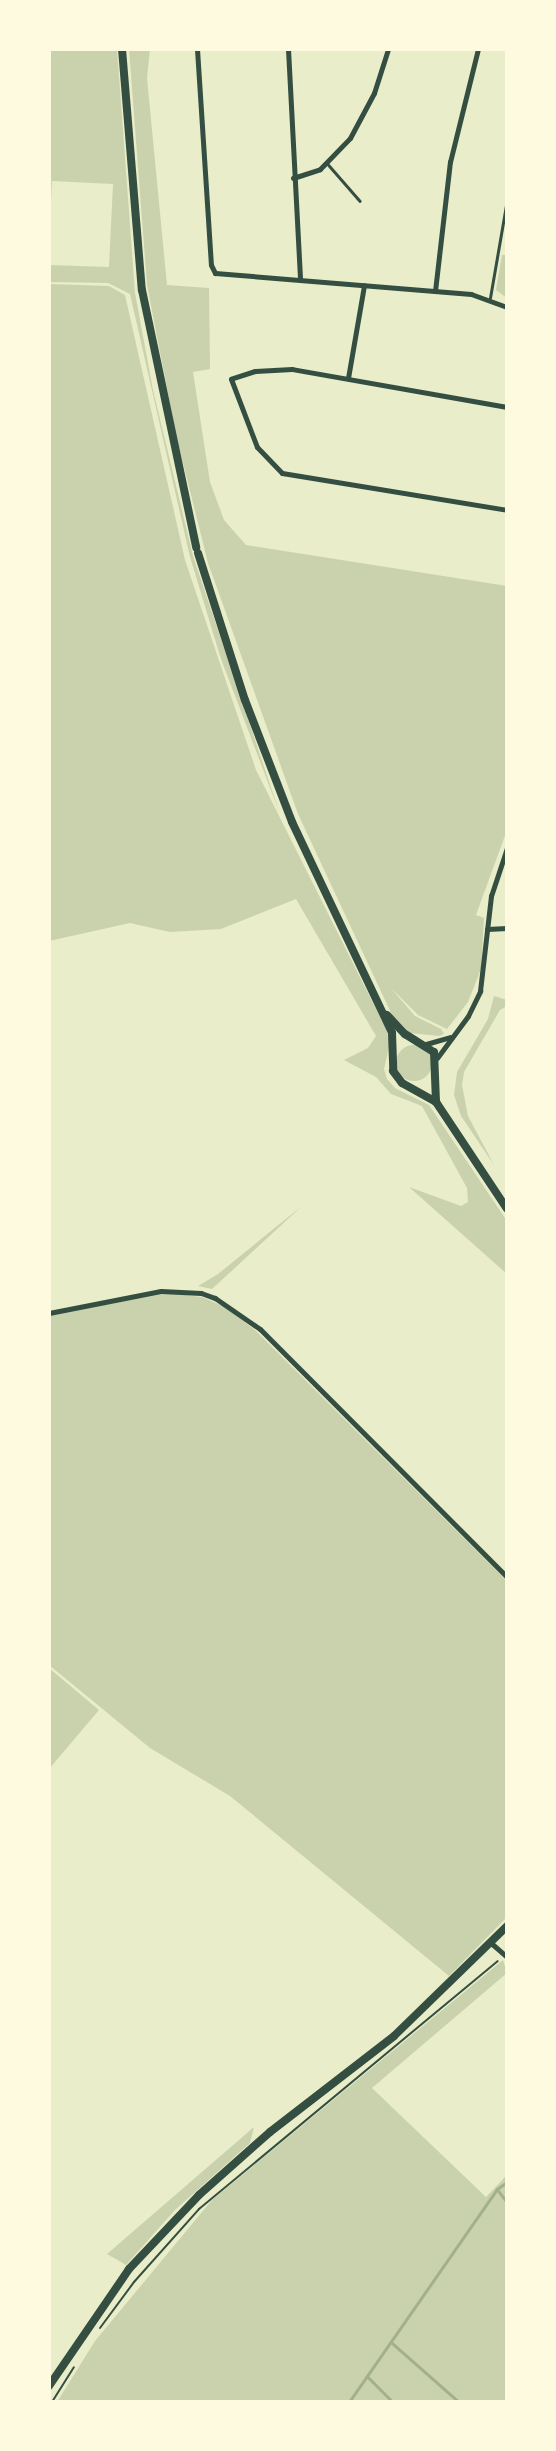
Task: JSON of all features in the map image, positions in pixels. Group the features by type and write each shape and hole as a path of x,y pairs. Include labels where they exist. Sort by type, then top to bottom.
{"main road":[{"path":"122,49 142,290 197,550 245,700 282,797 381,1007 395,1051 393,1071 436,1102 507,1209"},
{"path":"381,1007 415,1040 426,1044 437,1058 436,1102"},
{"path":"395,1051 415,1040"},
{"path":"411,1086 425,1084 435,1074"},
{"path":"49,2386 129,2269 199,2195 270,2132 394,2036 507,1926"}],"street":[{"path":"197,49 212,270 226,275 435,291 490,298 507,307"},
{"path":"288,49 300,279"},
{"path":"293,178 312,174 327,163 362,117 388,49"},
{"path":"435,291 450,162 478,49"},
{"path":"348,378 364,285"},
{"path":"507,407 281,368 231,379 245,422 275,469 291,476 507,510"},
{"path":"437,1058 480,991 491,895 507,848"},
{"path":"487,929 507,928"},
{"path":"426,1044 453,1035"},
{"path":"49,1313 161,1291 201,1293 215,1298 260,1329 507,1577"},
{"path":"491,1943 506,1956"}],"lane":[{"path":"327,163 360,201"},
{"path":"490,298 507,200"}],"path":[{"path":"97,2333 134,2281 199,2209 506,1956"},
{"path":"52,2402 76,2363"}],"green space":[{"path":"49,49 117,49 135,293 153,390 193,556 280,814 221,659 190,557 130,294 108,283 49,282 49,265 109,267 113,184 52,181 49,240"},
{"path":"129,49 150,49 147,78 167,285 209,288 210,369 193,372 210,482 224,520 246,545 507,586 507,830 476,915 484,918 481,969 468,1002 447,1029 418,1015 390,987 415,1016 441,1029 444,1034 439,1036 410,1033 392,1015 298,814 208,563 176,435 147,285"},
{"path":"502,255 507,255 507,298 496,290"},
{"path":"49,284 109,286 125,295 185,560 256,770 386,1029 390,1043 384,1069 387,1079 395,1088 429,1105 507,1221 507,1274 409,1187 461,1206 468,1202 467,1188 422,1106 391,1094 376,1077 344,1060 368,1048 376,1036 296,899 221,929 170,932 130,923 49,941"},
{"path":"494,996 507,1000 507,1006 500,1010 464,1072 462,1085 468,1116 494,1165 461,1116 454,1095 457,1072 488,1019"},
{"path":"414,1045 427,1050 432,1063 427,1076 414,1081 401,1076 396,1063 401,1050"},
{"path":"302,1206 212,1289 198,1286 218,1274"},
{"path":"169,1293 202,1297 225,1307 255,1330 505,1579 507,1917 449,1976 230,1796 150,1748 49,1665 50,1315"},
{"path":"49,1668 99,1710 49,1769"},
{"path":"503,1960 507,1973 372,2088 486,2197 507,2175 507,2402 57,2402 95,2341 212,2200"},
{"path":"254,2127 250,2143 175,2210 126,2265 107,2254"}],"waterway":[{"path":"349,2402 497,2189 507,2182"},
{"path":"497,2189 507,2202"},
{"path":"391,2342 459,2402"},
{"path":"367,2376 393,2402"}]}
